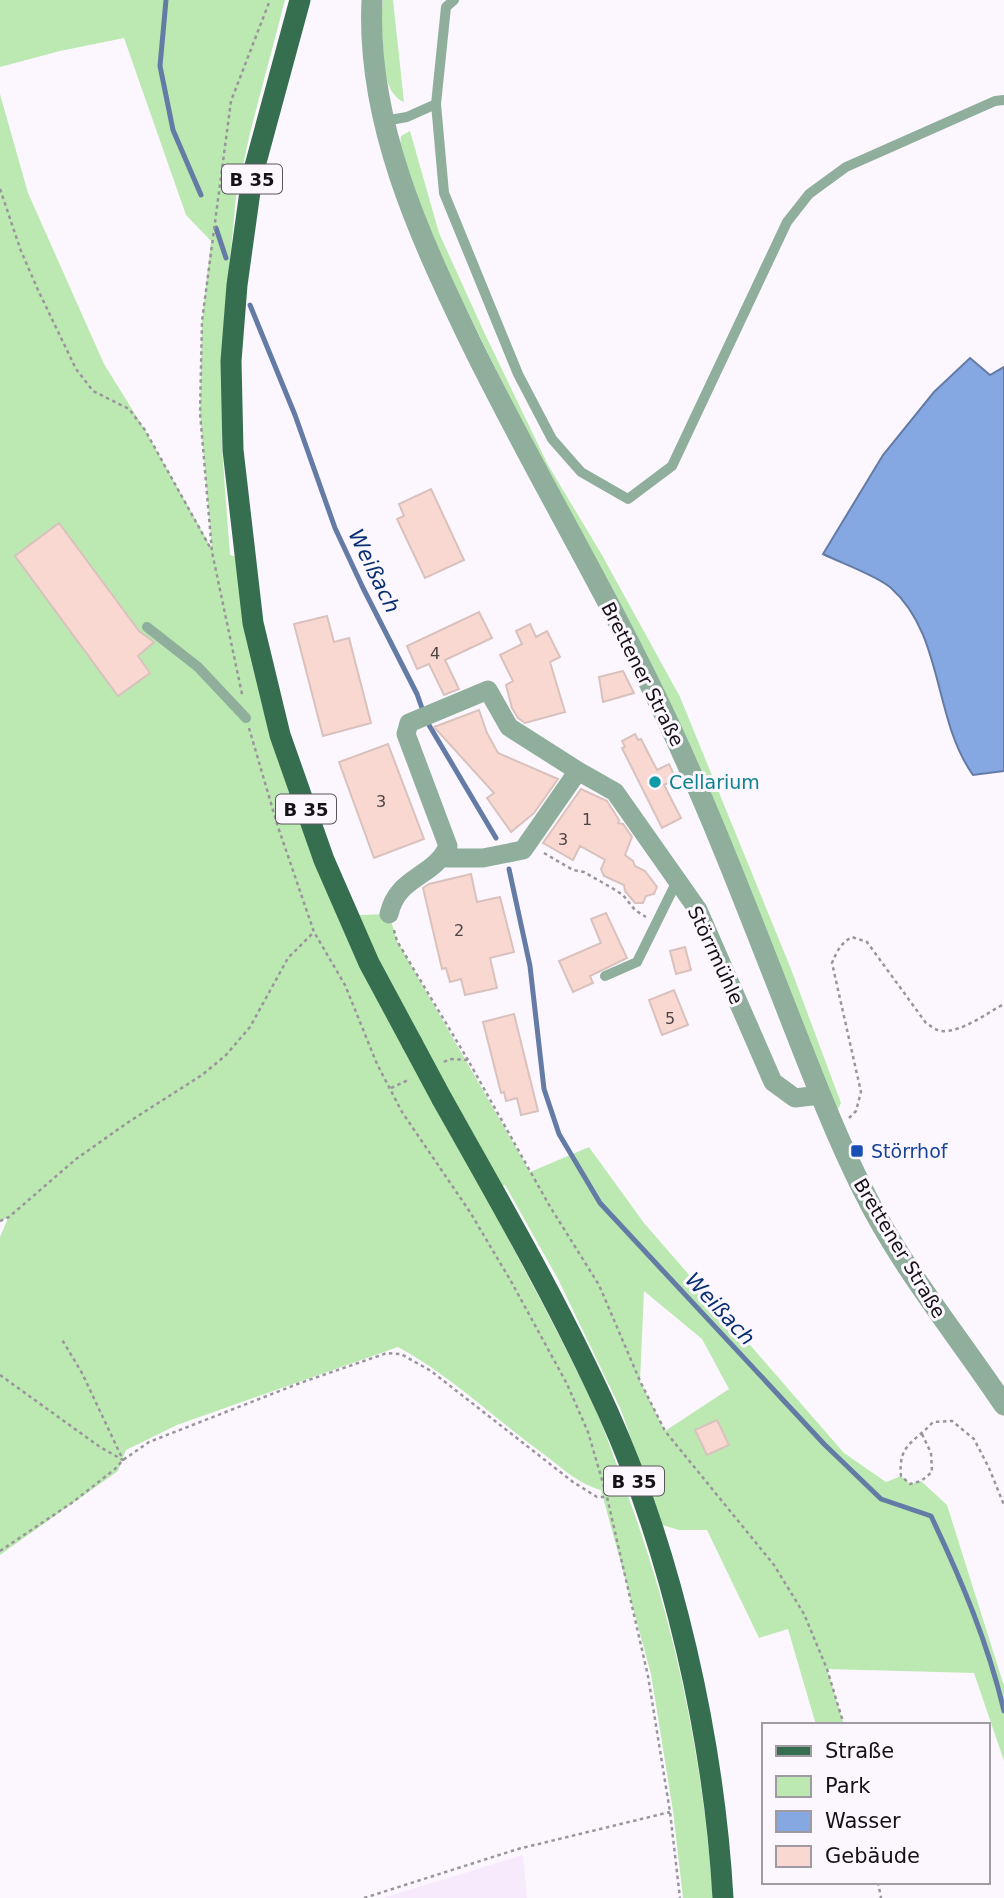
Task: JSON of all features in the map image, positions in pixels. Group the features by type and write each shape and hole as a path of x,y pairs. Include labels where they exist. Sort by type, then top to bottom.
{"main road":[{"name":"B 35","path":"300,1 252,177 237,285 231,361 233,450 253,623 280,735 324,860 369,963 563,1319 608,1413 654,1533 690,1671 712,1788 723,1898"}],"street":[{"name":"Brettener Straße","path":"369,6 375,72 384,121 397,169 430,259 506,415 634,652 673,733 725,852 820,1095 864,1193 927,1298 1004,1405"},
{"name":"Störrmühle","path":"443,858 448,846 407,734 409,723 488,690 509,727 615,792 698,910 773,1082 795,1098 820,1095"},
{"path":"389,914 393,898 443,858 483,858 523,850 578,771"}],"lane":[{"path":"454,0 446,7 436,104 444,193 518,374 552,439 581,472 628,499 672,466 787,222 809,194 846,167 995,101 1004,100"},
{"path":"384,121 407,117 436,104"},
{"path":"147,627 198,667 247,719"},
{"path":"606,976 637,962 677,880"}],"path":[{"path":"270,0 231,101 202,321 200,413 212,552 247,719 277,824 313,932 345,985 377,1064 402,1112 484,1236 567,1384 587,1432 607,1497 648,1676 670,1812 680,1898"},
{"path":"0,189 21,251 76,369 93,391 129,409 145,430 212,552"},
{"path":"527,843 573,870 597,878 622,895 635,910 656,921"},
{"path":"389,914 397,941 468,1060 548,1205 599,1285 665,1432 774,1565 804,1614 827,1669 843,1723"},
{"path":"0,1221 9,1217 76,1159 226,1055 250,1027 288,958 313,932"},
{"path":"834,1126 856,1111 861,1092 832,963 838,949 846,940 852,937 867,942 926,1023 936,1030 944,1032 957,1028 1004,1004"},
{"path":"439,1065 450,1059 468,1060"},
{"path":"391,1088 415,1076"},
{"path":"61,1338 88,1384 123,1460"},
{"path":"0,1550 73,1502 149,1442 387,1353 401,1354 431,1371 573,1482 597,1497 607,1497"},
{"path":"0,1375 100,1447 123,1460"},
{"path":"922,1434 931,1453 932,1472 921,1481 910,1484 901,1476 900,1462 905,1446 933,1422 952,1422 974,1439 1004,1506"},
{"path":"364,1898 518,1849 670,1812"},
{"path":"384,1892 385,1898"}],"shaded area":[{"path":"523,1855 527,1898 383,1898 399,1893"}],"green space":[{"path":"0,0 285,0 236,197 223,334 222,448 230,555 245,559 280,735 359,915 389,914 397,941 530,1172 589,1147 644,1223 844,1453 886,1482 901,1476 910,1484 921,1481 947,1505 1004,1686 1004,1761 974,1673 827,1669 843,1723 815,1723 788,1629 759,1638 707,1530 679,1530 662,1525 621,1410 558,1279 505,1185 487,1198 598,1415 640,1530 671,1633 683,1686 702,1791 713,1898 683,1898 673,1811 651,1674 601,1490 570,1475 454,1384 398,1347 177,1425 126,1450 118,1471 0,1555 0,1237 8,1218 0,1221 0,94 28,193 104,364 145,430 212,549 200,413 202,321 211,241 186,215 124,38 0,67","holes":["644,1291 702,1339 729,1389 665,1431 640,1381"]},
{"path":"383,0 393,0 404,102 395,96 385,72 381,41"},
{"path":"410,131 439,233 484,332 548,465 602,555 680,697 791,969 841,1103 838,1109 552,483 444,264 406,174 400,146 401,136"}],"water":[{"path":"970,358 990,375 1004,367 1004,771 973,775 960,753 951,729 921,629 908,607 885,583 823,554 883,455 934,392"}],"building":[{"path":"431,489 464,560 425,578 397,519 404,516 399,504"},
{"path":"59,523 139,631 154,642 138,656 150,673 118,696 15,556"},
{"path":"479,612 492,638 445,660 459,689 444,695 429,664 417,669 407,646"},
{"path":"327,616 334,642 349,638 371,723 323,736 294,624"},
{"path":"530,624 536,637 547,631 560,657 550,662 565,712 525,723 512,708 506,685 513,681 500,655 522,644 516,631"},
{"path":"623,671 634,693 603,702 599,677"},
{"path":"479,710 498,753 558,779 534,813 511,832 487,798 494,793 434,727"},
{"name":"Cellarium","path":"635,734 638,740 641,739 657,770 669,764 676,779 664,785 681,818 662,828 622,748 625,747 622,741"},
{"path":"388,744 424,839 374,858 339,762"},
{"path":"581,789 607,801 619,820 618,823 623,824 632,837 625,855 635,866 645,871 657,887 654,894 646,896 643,903 635,903 625,891 624,885 604,876 601,869 605,860 580,846 573,860 543,843"},
{"path":"471,874 477,902 500,897 514,952 490,958 497,988 465,995 461,979 450,982 446,968 442,969 423,888 429,884"},
{"path":"606,913 627,958 590,976 593,983 573,992 559,961 601,943 591,919"},
{"path":"685,947 691,970 676,974 670,951"},
{"path":"674,990 688,1025 662,1035 649,1000"},
{"path":"514,1014 538,1111 521,1115 517,1098 506,1101 504,1092 501,1093 483,1022"},
{"path":"717,1420 729,1445 707,1455 695,1430"}],"waterway":[{"name":"Weißach","path":"166,0 160,66 173,130 201,195"},
{"name":"Weißach","path":"216,228 226,258"},
{"name":"Weißach","path":"250,305 295,415 335,528 423,711"},
{"name":"Weißach","path":"426,720 496,838"},
{"name":"Weißach","path":"509,869 530,966 544,1089 559,1134 600,1203 824,1444 881,1499 931,1516 973,1612 1004,1711"}],"place":[{"name":"Cellarium","path":"655,782"},
{"name":"Störrhof","path":"857,1151"}]}
